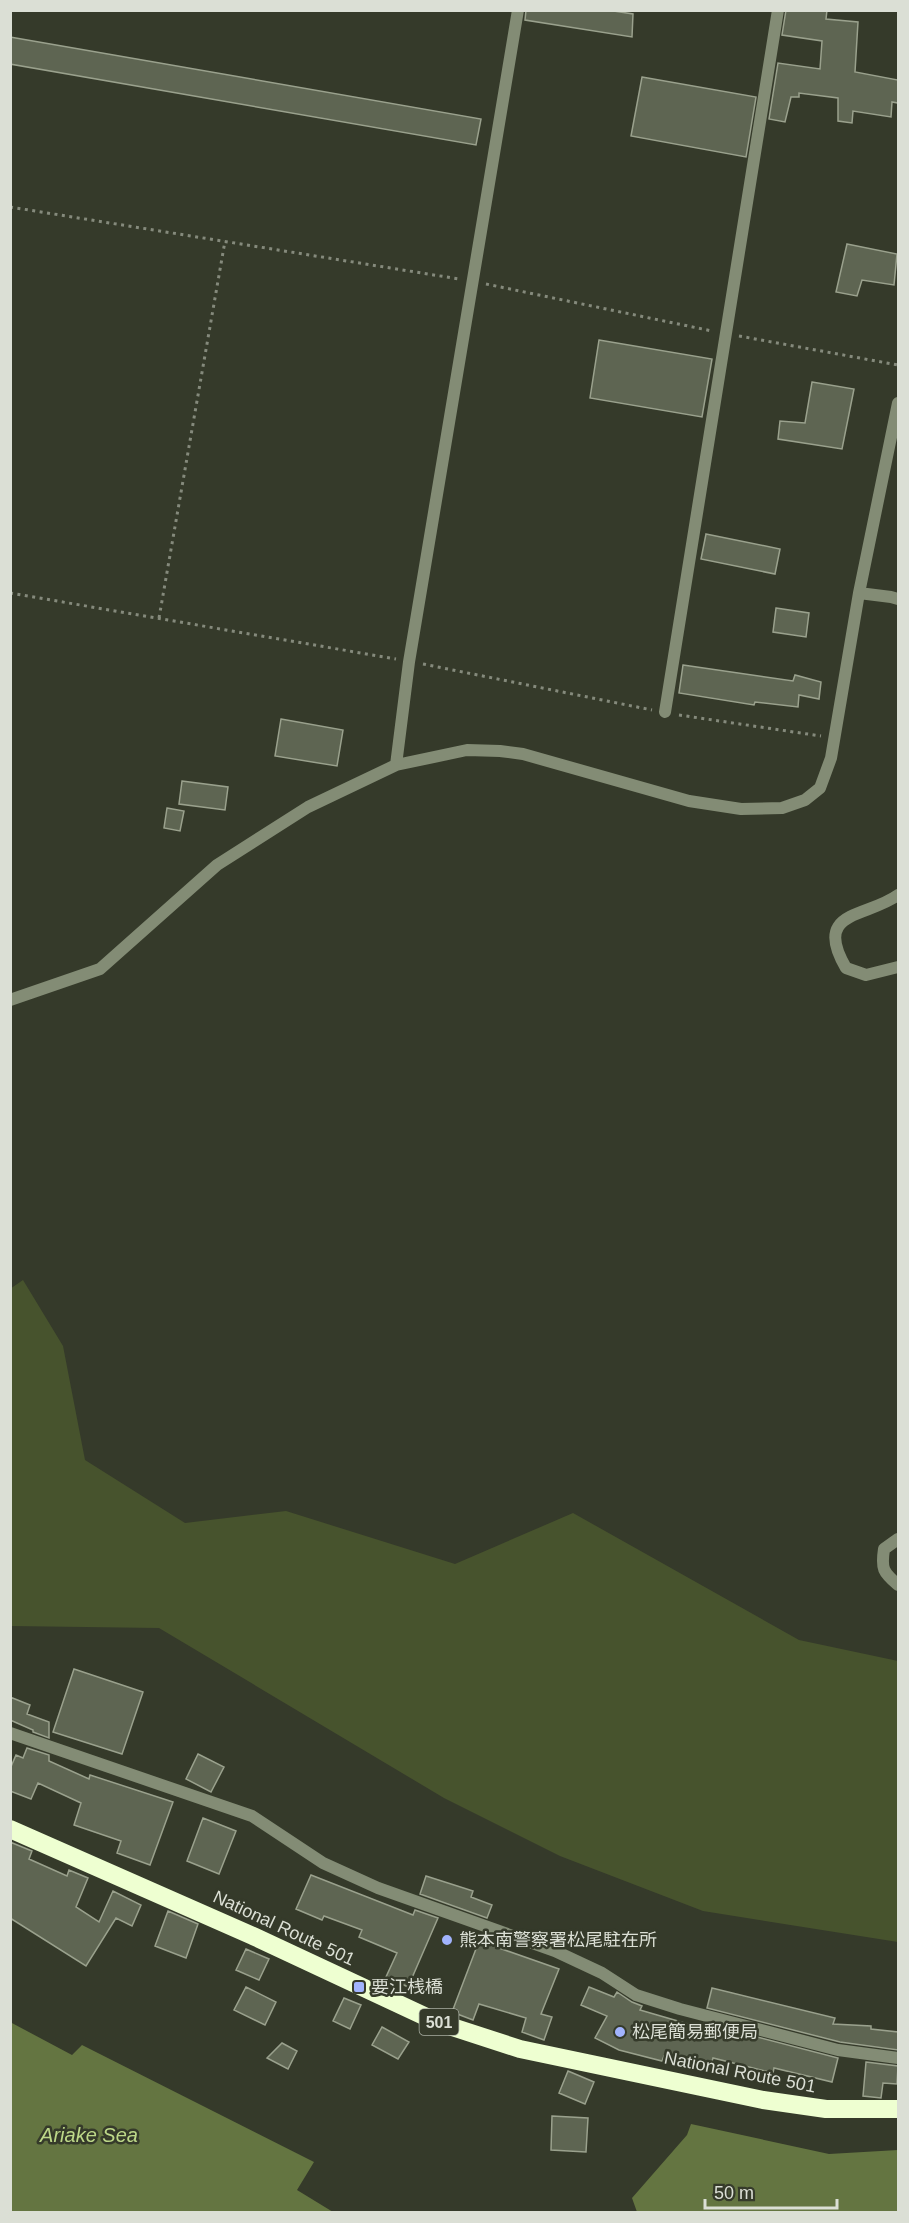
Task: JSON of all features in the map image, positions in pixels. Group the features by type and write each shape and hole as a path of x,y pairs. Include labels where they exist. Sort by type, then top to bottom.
{"highway":[{"name":"National Route 501","path":"10,1829 253,1936 437,2022 520,2049 763,2100 826,2109 898,2109"}],"street":[{"path":"396,765 409,662 518,10"},
{"path":"665,712 778,10"},
{"path":"10,1000 100,969 217,865 308,807 396,765 467,750 500,751 523,754 689,801 741,809 782,808 805,800 820,788 831,758 859,593 898,403"},
{"path":"859,593 898,599"},
{"path":"898,895 846,918 836,930 835,950 846,968 866,975 898,967"},
{"path":"898,1539 884,1549 882,1562 885,1574 898,1585"},
{"path":"10,1733 252,1816 322,1863 378,1888 555,1951 602,1972 636,1995 680,2009 838,2050 898,2058"}],"path":[{"path":"10,207 473,281 718,332"},
{"path":"159,618 225,241"},
{"path":"729,334 898,364"},
{"path":"10,593 409,662 665,712 835,738"}],"shaded area":[{"path":"23,1280 63,1346 85,1460 185,1523 286,1511 455,1564 573,1513 799,1640 898,1661 898,1942 703,1911 560,1856 444,1798 159,1628 11,1626 10,1289"}],"water":[{"name":"Ariake Sea","path":"10,2022 72,2055 82,2045 314,2162 297,2190 333,2212 11,2212"},
{"path":"691,2124 829,2154 898,2150 898,2212 637,2212 632,2198 687,2135"}],"building":[{"path":"526,10 607,10 633,14 632,37 525,20"},
{"path":"786,10 827,10 826,19 858,22 855,72 898,80 898,103 892,102 891,117 853,111 852,123 838,121 838,98 799,93 799,97 791,97 785,122 769,119 778,63 820,69 822,41 782,35"},
{"path":"10,37 481,119 476,145 10,64"},
{"path":"642,77 756,97 746,157 631,136"},
{"path":"847,244 897,254 894,285 862,280 857,296 836,292"},
{"path":"599,340 712,359 702,417 590,398"},
{"path":"812,382 854,389 842,449 778,439 780,421 805,423"},
{"path":"706,534 780,549 775,574 701,559"},
{"path":"776,608 809,613 806,637 773,632"},
{"path":"683,665 793,681 795,675 821,682 819,699 799,695 798,707 755,702 754,705 679,693"},
{"path":"281,719 343,730 337,766 275,756"},
{"path":"182,781 228,787 225,810 179,804"},
{"path":"167,808 184,811 180,831 164,828"},
{"path":"74,1669 143,1692 122,1754 53,1732"},
{"path":"10,1697 30,1705 27,1714 49,1722 49,1738 10,1720"},
{"path":"27,1748 49,1755 49,1761 89,1779 90,1775 173,1802 150,1865 117,1853 121,1841 74,1825 81,1803 38,1783 31,1799 10,1791 10,1769 16,1755 23,1758"},
{"path":"198,1754 224,1767 211,1792 186,1779"},
{"path":"203,1818 236,1831 219,1874 187,1861"},
{"path":"10,1842 32,1851 29,1859 67,1876 69,1870 88,1878 76,1907 99,1922 113,1891 141,1905 132,1926 116,1918 86,1966 10,1918"},
{"path":"311,1875 413,1915 415,1910 438,1918 408,1987 386,1977 397,1953 359,1937 362,1930 324,1916 322,1920 296,1909"},
{"path":"426,1876 473,1891 471,1897 492,1905 487,1918 420,1894"},
{"path":"168,1911 198,1924 186,1958 155,1946"},
{"path":"479,1941 559,1969 541,2014 552,2017 544,2040 522,2032 526,2018 479,2004 473,2020 452,2012"},
{"path":"246,1949 269,1959 259,1980 236,1970"},
{"path":"246,1987 276,2002 265,2025 234,2010"},
{"path":"589,1987 614,1997 617,1992 642,2006 640,2010 702,2028 703,2023 838,2058 832,2082 774,2068 773,2073 713,2058 711,2065 690,2059 688,2063 664,2056 662,2061 619,2050 595,2038 607,2016 581,2005"},
{"path":"712,1988 835,2018 833,2024 871,2026 871,2029 898,2032 898,2050 840,2042 707,2008"},
{"path":"344,1998 361,2005 350,2029 333,2021"},
{"path":"382,2027 409,2042 398,2059 372,2045"},
{"path":"282,2043 297,2051 288,2069 267,2058"},
{"path":"866,2062 898,2066 897,2084 883,2083 881,2098 863,2096"},
{"path":"568,2071 594,2082 585,2104 559,2093"},
{"path":"552,2116 588,2118 586,2152 551,2150"}],"place":[{"name":"熊本南警察署松尾駐在所","path":"447,1940"},
{"name":"要江桟橋","path":"359,1987"},
{"name":"松尾簡易郵便局","path":"620,2032"}]}
